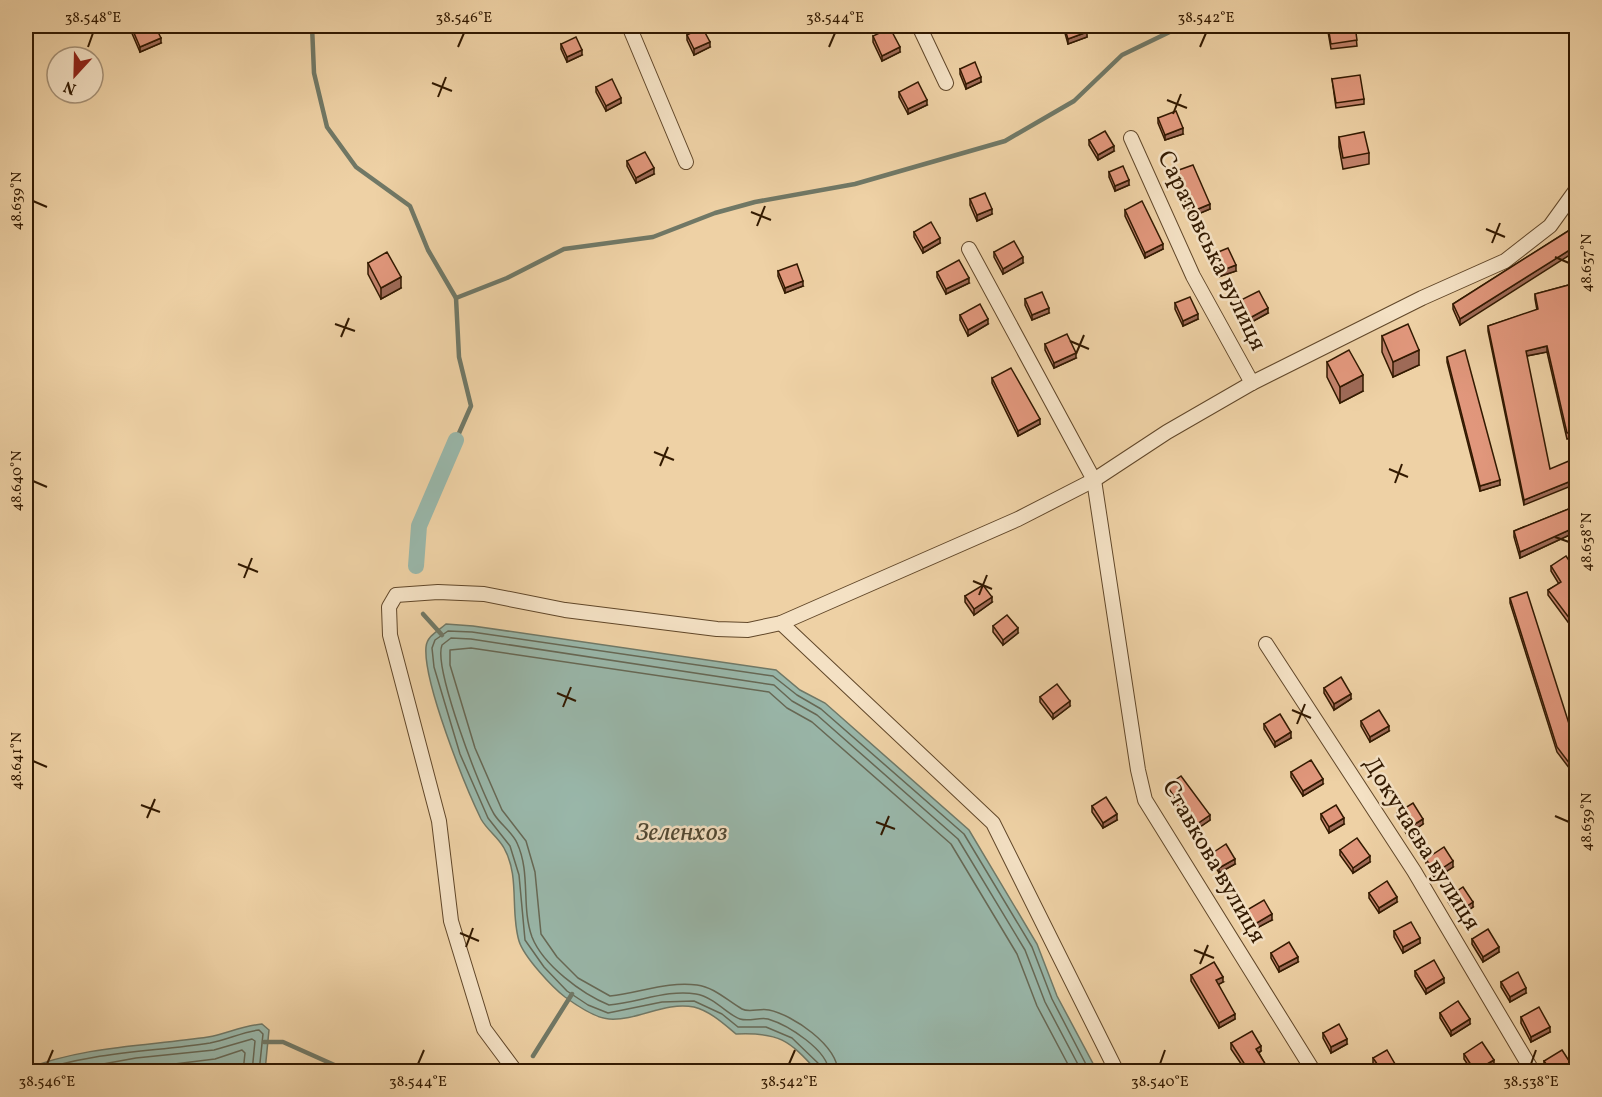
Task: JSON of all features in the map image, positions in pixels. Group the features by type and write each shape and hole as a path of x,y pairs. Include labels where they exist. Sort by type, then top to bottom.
{"street":[{"path":"631,26 686,162"},
{"path":"919,26 946,83"},
{"name":"Саратовська вулиця","path":"1131,138 1193,276 1252,383"},
{"path":"516,1071 484,1029 451,921 439,821 390,635 389,607 396,595 438,592 484,594 566,610 717,629 748,630 781,623 1018,519 1094,480 1167,432 1252,383 1422,298 1505,261 1550,226 1576,190"},
{"path":"969,249 1094,480"},
{"name":"Ставкова вулиця","path":"1094,480 1138,770 1145,800 1314,1071"},
{"path":"781,623 993,823 1117,1071"},
{"name":"Докучаєва вулиця","path":"1266,644 1414,872 1533,1071"}],"water":[{"name":"Зеленхоз","path":"446,624 776,670 800,690 825,703 969,830 1037,944 1057,996 1097,1071 817,1071 799,1052 782,1040 763,1035 736,1034 722,1022 694,1007 673,1007 620,1019 609,1019 592,1014 569,1000 546,979 522,948 516,930 512,870 509,859 502,844 481,819 465,783 438,708 431,684 426,647 431,637"},
{"path":"262,1024 269,1030 265,1071 26,1071 26,1069 48,1061 93,1051 208,1037"}],"building":[{"path":"131,26 155,26 161,38 140,47"},
{"path":"1064,26 1084,26 1087,32 1068,39"},
{"path":"1328,26 1355,26 1357,40 1331,44"},
{"path":"702,27 710,42 694,49 687,35"},
{"path":"890,28 900,47 882,56 873,36"},
{"path":"576,37 582,50 567,57 561,44"},
{"path":"975,62 981,77 966,84 960,69"},
{"path":"1360,75 1364,99 1336,103 1332,79"},
{"path":"612,79 621,98 606,106 596,87"},
{"path":"918,82 927,100 908,109 899,92"},
{"path":"1176,111 1183,128 1165,135 1158,118"},
{"path":"1105,131 1114,146 1098,155 1089,140"},
{"path":"1364,132 1369,153 1343,158 1339,137"},
{"path":"645,152 654,168 636,178 627,161"},
{"path":"1193,165 1210,204 1191,212 1176,171"},
{"path":"1123,166 1129,180 1115,186 1109,172"},
{"path":"985,193 992,209 977,215 970,199"},
{"path":"1142,201 1163,244 1145,253 1125,210"},
{"path":"931,222 940,238 923,248 914,232"},
{"path":"1576,226 1576,246 1460,319 1453,304"},
{"path":"1014,241 1023,257 1003,269 994,252"},
{"path":"1228,248 1236,265 1218,272 1211,255"},
{"path":"387,252 401,277 381,288 368,263"},
{"path":"959,260 969,278 946,289 937,272"},
{"path":"797,264 803,281 785,288 778,271"},
{"path":"1576,283 1576,432 1567,433 1547,346 1526,351 1550,469 1576,458 1576,479 1524,500 1488,326 1538,309 1535,294"},
{"path":"1259,291 1268,308 1248,319 1239,301"},
{"path":"1042,292 1049,308 1032,315 1025,299"},
{"path":"1190,297 1198,314 1183,321 1175,303"},
{"path":"980,304 988,319 968,330 960,315"},
{"path":"1408,324 1419,350 1393,362 1382,336"},
{"path":"1067,334 1076,353 1054,363 1045,344"},
{"path":"1349,350 1363,375 1340,387 1327,362"},
{"path":"1465,350 1500,480 1480,486 1447,357"},
{"path":"1011,368 1040,419 1018,431 992,378"},
{"path":"1576,506 1576,527 1520,552 1514,531"},
{"path":"1566,556 1570,562 1576,557 1576,627 1548,590 1561,582 1551,566"},
{"path":"983,585 992,597 974,609 965,596"},
{"path":"1527,592 1571,730 1576,726 1576,772 1557,747 1510,598"},
{"path":"1007,615 1018,628 1003,640 993,626"},
{"path":"1341,677 1351,694 1334,704 1324,688"},
{"path":"1057,684 1070,701 1053,714 1040,697"},
{"path":"1379,710 1389,726 1370,737 1361,721"},
{"path":"1280,714 1291,732 1275,742 1264,724"},
{"path":"1311,760 1323,779 1303,791 1291,772"},
{"path":"1181,776 1210,815 1194,826 1167,786"},
{"path":"1106,797 1117,814 1103,823 1092,806"},
{"path":"1413,803 1423,819 1407,829 1397,813"},
{"path":"1336,805 1344,818 1329,827 1321,814"},
{"path":"1357,838 1370,856 1353,868 1340,850"},
{"path":"1226,844 1235,859 1219,868 1211,854"},
{"path":"1444,847 1453,861 1435,873 1426,859"},
{"path":"1387,881 1397,897 1379,908 1369,893"},
{"path":"1463,887 1473,902 1458,912 1448,897"},
{"path":"1264,900 1272,914 1255,924 1247,910"},
{"path":"1411,922 1420,938 1403,947 1394,931"},
{"path":"1488,929 1499,947 1483,957 1472,939"},
{"path":"1289,942 1298,957 1279,967 1271,953"},
{"path":"1434,960 1444,978 1426,989 1415,971"},
{"path":"1214,962 1223,977 1216,980 1235,1014 1219,1023 1191,975"},
{"path":"1518,972 1526,988 1510,997 1501,982"},
{"path":"1458,1001 1470,1019 1451,1031 1440,1013"},
{"path":"1539,1007 1550,1027 1531,1037 1521,1017"},
{"path":"1339,1024 1347,1039 1331,1047 1323,1033"},
{"path":"1252,1031 1261,1046 1256,1049 1269,1070 1249,1071 1231,1043"},
{"path":"1482,1042 1494,1060 1475,1071 1464,1054"},
{"path":"1387,1050 1395,1064 1382,1071 1373,1058"},
{"path":"1562,1050 1573,1067 1565,1071 1551,1071 1544,1061"}],"waterway":[{"path":"312,26 314,73 327,127 356,167 410,206 428,250 456,298 459,357 471,406 456,440"},
{"path":"456,298 507,278 564,249 653,237 715,213 755,202 855,184 1005,141 1074,101 1122,55 1182,26"},
{"path":"416,566 419,526 456,440"},
{"path":"423,614 442,635"},
{"path":"533,1056 572,994"},
{"path":"264,1042 283,1042 350,1072"}]}
